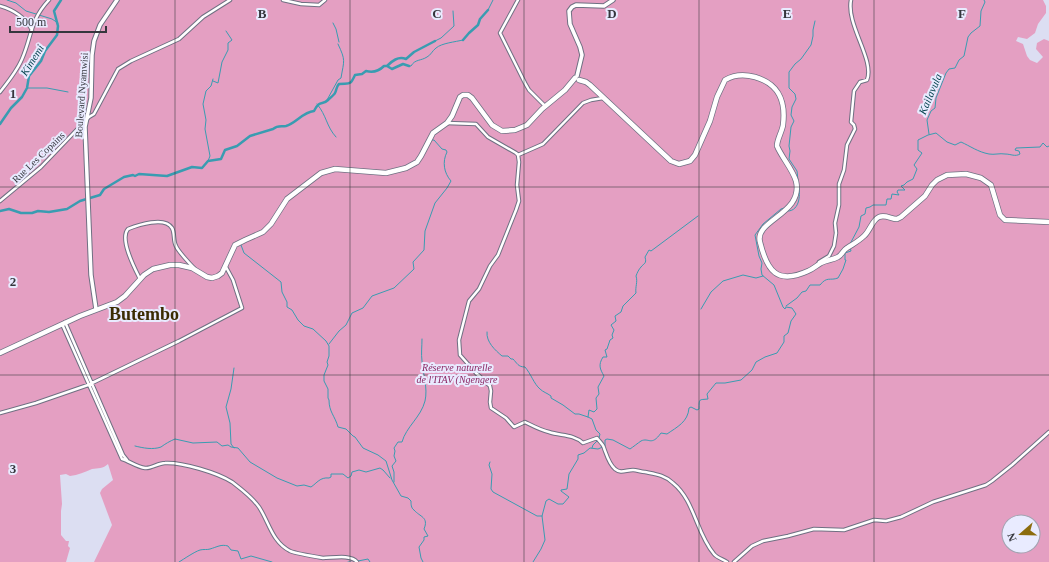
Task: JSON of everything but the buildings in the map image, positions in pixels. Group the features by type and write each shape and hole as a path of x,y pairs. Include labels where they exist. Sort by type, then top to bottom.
{"highway":[{"path":"0,353 64,323 120,300 150,270 163,266 179,265 192,268 210,278 214,278 222,273 236,245 263,232 271,224 284,203 317,175 324,171 333,169 386,173 406,168 419,160 433,133 447,123 452,116 460,97 468,95 472,98 492,125 502,131 510,131 525,127 545,106 578,78 603,98 671,160 679,164 690,161 695,155 710,121 717,97 725,80 732,76 744,74 766,81 779,94 784,104 783,124 777,146 793,174 797,189 792,204 764,228 760,234 760,242 770,269 777,275 787,277 808,272 821,263 839,256 866,234 875,220 879,217 886,216 895,219 901,218 925,196 937,180 947,175 971,175 990,183 994,190 1000,215 1005,220 1049,222"}],"main road":[{"name":"Boulevard Nyamwisi","path":"96,309 92,283 86,122 91,98 92,55 94,41 100,25 117,0"},
{"path":"578,78 581,50 570,24 569,11 576,4 602,6 613,0"}],"street":[{"path":"0,92 22,59 39,11 49,0"},
{"name":"Rue Les Copains","path":"0,201 41,168 94,114 112,77 118,69 131,61 179,39 202,17 230,0"},
{"path":"284,0 319,5 325,0"},
{"path":"518,0 500,33 529,90 545,106"},
{"path":"815,267 818,263 829,256 834,246 836,234 834,223 839,205 839,184 846,163 847,146 854,129 854,125 851,122 854,92 860,82 867,80 868,75 866,58 855,32 850,0"},
{"path":"0,6 9,9 26,20 32,30"},
{"path":"518,155 543,144 583,103 603,98"},
{"path":"447,123 476,124 488,137 518,155"},
{"path":"518,155 520,171 517,185 519,203 498,255 490,266 479,289 469,301 459,340 460,355 468,365 490,386 491,408 506,418 514,427 525,422 539,430 566,435 583,443 597,438 604,447 607,458 617,471 623,472 633,470 660,475 676,485 686,498 702,535 713,553 727,562"},
{"path":"140,279 127,249 125,234 127,230 152,223 164,222 172,228 176,246 197,271"},
{"path":"0,413 36,404 90,384 179,341 242,308 233,280 225,266"},
{"path":"64,323 90,384 123,455 127,460 145,468 165,462 185,465 202,469 225,478 256,502 281,546 292,552 321,558 338,556 357,561"},
{"path":"734,562 752,546 759,542 814,529 844,530 874,520 886,521 933,502 986,485 1012,466 1049,432"}],"green space":[{"name":"Réserve naturelle de l'ITAV (Ngengere","path":"0,0 1043,0 1046,6 1046,13 1038,24 1035,33 1027,39 1018,37 1016,41 1023,44 1030,60 1037,63 1043,57 1036,49 1037,43 1044,39 1049,41 1049,562 94,562 112,525 100,493 102,489 113,480 108,464 102,468 92,469 76,475 60,475 62,504 61,535 66,541 69,541 68,546 70,548 66,562 0,562"}],"waterway":[{"path":"7,0 16,3 26,11 36,14"},
{"name":"Kimemi","path":"0,124 11,108 22,97 27,88 29,76 41,61 45,51 57,35 58,26 54,11 61,0"},
{"path":"488,10 493,0"},
{"name":"Kailavula","path":"929,134 927,120 931,111 935,108 936,98 946,73 949,69 955,68 959,60 964,56 968,37 980,26 981,11 985,2 984,0"},
{"path":"463,40 478,25 480,19 488,10"},
{"path":"435,41 441,38 454,26 453,11"},
{"path":"39,15 52,19 58,23"},
{"path":"798,180 797,171 789,159 791,127 794,121 791,115 792,107 796,99 795,94 789,88 789,72 811,45 815,21"},
{"path":"333,23 339,42"},
{"path":"213,81 218,83 222,62 228,50 228,43 232,40 226,31"},
{"path":"409,66 416,61 425,58 439,46 463,40"},
{"path":"0,211 9,209 21,213 32,213 38,211 49,212 67,209 80,201 100,195 104,189 124,177 139,174 167,176 192,167 202,168 208,161 221,159 225,150 237,146 250,136 276,127 286,126 293,123 306,113 314,111 319,104 326,102 334,95 339,84 349,83 355,75 362,74 366,71 373,72 398,59 406,59 414,52 435,41"},
{"path":"327,100 338,80 341,78 344,61 338,44"},
{"path":"387,66 392,69 403,64 409,66"},
{"path":"208,161 210,156 205,129 206,120 203,104 206,91 211,86 213,79"},
{"path":"27,88 47,88 68,92"},
{"path":"317,104 330,129 336,137"},
{"path":"850,244 859,227 861,216 865,214 866,208 873,205 886,205 887,199 891,199 892,194 899,195 897,192 898,190 905,190 901,186 913,179 917,169 914,165 922,153 918,150 918,140 928,135 936,133 947,142 955,145 961,142 981,152 991,154 1016,155 1020,154 1019,151 1015,150 1016,148 1040,147 1043,143 1047,147 1049,146"},
{"path":"329,344 339,331 346,325 352,313 363,308 372,296 394,288 414,269 413,262 424,250 425,231 435,203 451,181 444,167 447,152 434,140 431,140"},
{"path":"788,211 795,208 799,201 798,185"},
{"path":"533,562 545,540 542,516 546,501 549,499 558,504 563,504 569,497 561,490 567,489 569,474 578,459 578,455 584,453 590,448 598,449 605,446 605,440 607,439 613,440 630,449 641,441 652,441 655,440 661,433 667,434 684,421 687,417 689,408 699,409 700,400 708,399 707,394 716,383 741,380 752,370 756,362 777,353 784,342 784,336 788,333 791,321 796,314 792,308 786,307 785,309 783,307 774,285 762,275 762,263 759,256 755,235 763,224 784,208"},
{"path":"588,417 589,410 594,412 597,409 596,398 599,394 598,387 604,376 600,365 603,357 607,357 605,350 607,349 610,340 613,338 612,335 614,330 611,325 616,321 615,316 621,312 623,306 636,293 636,276 645,262 645,257 649,250 651,251 698,216"},
{"path":"241,245 244,253 281,282 282,292 287,302 287,307 292,310 298,320 304,326 313,329 326,341 329,346 328,365 324,375 324,381 328,389 330,408 338,427 346,429 355,437 363,448 378,455 386,461 392,480 401,496 408,498 411,501 411,506 413,509 425,520 424,529 428,536 424,537 424,540 419,547 423,562"},
{"path":"786,306 797,298 802,292 806,291 810,285 820,285 822,282 827,280 838,278 846,260 845,253 851,251 850,247"},
{"path":"701,309 711,292 723,281 743,275 756,278 763,276"},
{"path":"487,332 489,342 494,348 502,356 508,356 519,366 525,367 541,390 575,414 592,419 596,430 600,434 599,438"},
{"path":"394,482 394,472 392,466 396,461 394,456 394,448 398,442 402,442 423,407 426,396 422,358 422,339"},
{"path":"234,368 231,389 226,407 230,423 231,444 234,448"},
{"path":"135,446 158,448 175,439 193,443 217,442 222,446 228,445 238,448 250,462 277,478 297,486 304,485 311,487 321,479 331,477 331,474 343,474 348,478 351,476 352,472 359,470 366,472 380,468 390,478"},
{"path":"592,448 597,441"},
{"path":"490,462 489,465 492,474 491,489 493,492 537,516 542,516"},
{"path":"179,562 200,550 223,545 228,546 231,550 238,551 241,559 251,556 272,562"},
{"path":"358,561 368,559 370,562"}],"district":[{"name":"Butembo","path":"144,314"}]}
